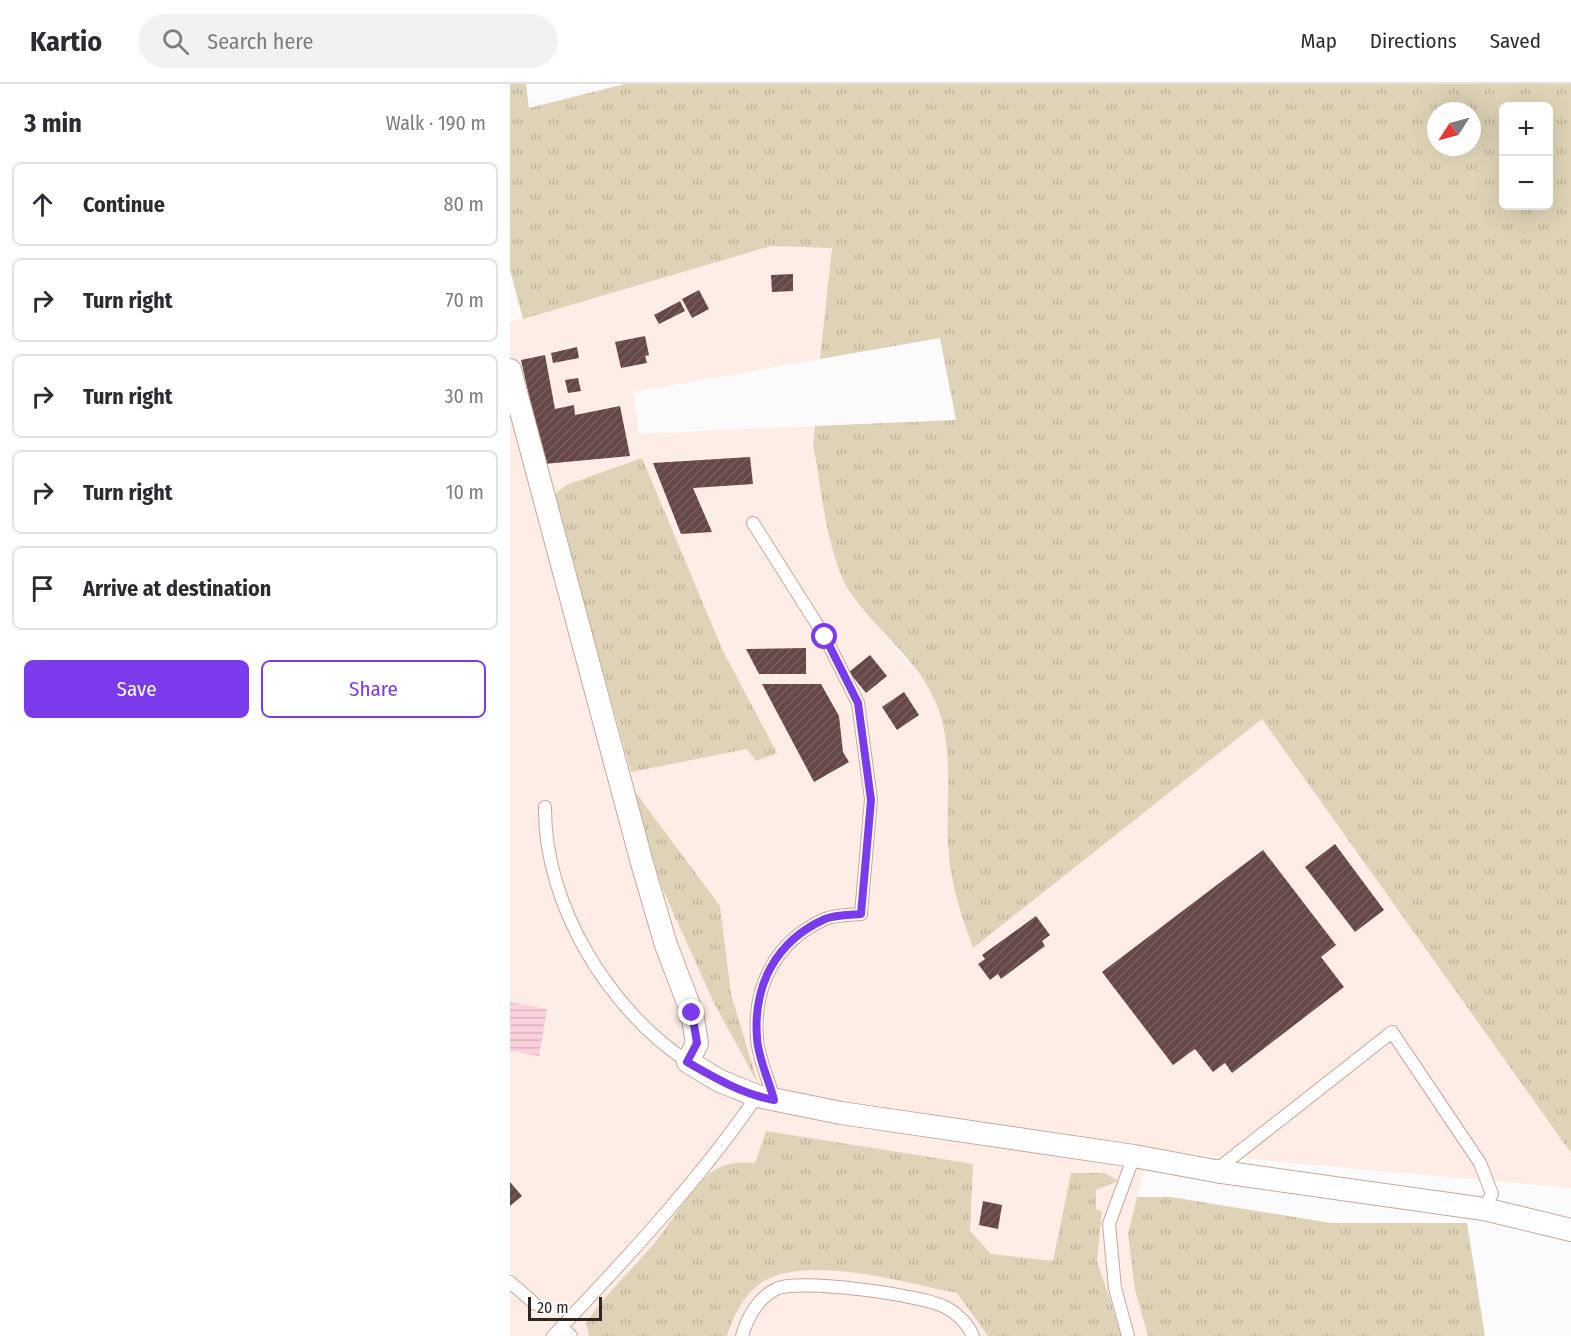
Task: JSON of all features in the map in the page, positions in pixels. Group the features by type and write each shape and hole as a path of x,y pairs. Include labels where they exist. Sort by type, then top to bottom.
{"street":[{"path":"510,370 642,863 666,945 692,1013 697,1043 687,1062 720,1081 765,1098 841,1113 1134,1156 1215,1171 1484,1209 1571,1230"},
{"path":"1539,1222 1571,1235"}],"lane":[{"path":"571,1336 557,1332 640,1243 734,1130 765,1098 757,1038 760,1000 767,971 775,956 795,938 826,918 861,914 871,800 858,703 825,637 753,523"},
{"path":"545,807 554,868 580,941 636,1020 663,1045 687,1062"},
{"path":"1215,1171 1392,1032 1480,1163 1492,1194 1484,1209"},
{"path":"1128,1336 1115,1288 1109,1224 1134,1156"},
{"path":"510,1282 535,1304"},
{"path":"742,1336 747,1319 762,1300 777,1289 792,1285 864,1290 943,1305 969,1327 973,1336"}],"shaded area":[{"path":"771,246 833,248 820,359 633,392 639,434 815,426 813,445 833,557 852,597 932,690 941,717 948,755 948,850 973,947 1262,719 1571,1153 1571,1188 1149,1150 1128,1235 1135,1290 1148,1336 510,1336 510,322"},
{"path":"510,1002 547,1009 539,1056 510,1051"}],"green space":[{"path":"510,84 526,84 529,108 625,84 1571,84 1571,1153 1262,719 973,948 957,898 949,859 948,763 940,714 925,682 903,653 865,612 845,583 837,566 827,525 813,445 815,426 956,420 940,338 820,359 832,248 771,246 523,319 510,270"},
{"path":"642,458 723,651 777,753 756,761 747,749 631,772 554,495 566,485"},
{"path":"630,785 720,906 731,994 758,1084 713,1001 663,890"},
{"path":"766,1131 973,1164 970,1231 991,1254 1053,1261 1071,1173 1105,1173 1118,1181 1096,1190 1096,1209 1102,1211 1097,1261 1122,1336 988,1336 957,1293 888,1278 813,1270 790,1272 762,1282 743,1302 733,1319 727,1336 589,1336 586,1323 656,1241 700,1183 708,1175 725,1165 755,1163"},
{"path":"1137,1197 1171,1197 1331,1223 1467,1223 1485,1336 1148,1336 1135,1290 1128,1235"}],"building":[{"path":"793,274 793,291 772,292 771,275"},
{"path":"699,290 709,309 692,318 682,299"},
{"path":"680,301 685,311 659,324 654,315"},
{"path":"645,336 649,355 645,356 647,363 621,368 615,342"},
{"path":"577,347 579,358 553,363 551,353"},
{"path":"545,355 555,409 574,405 575,415 620,406 630,456 544,464 521,360"},
{"path":"578,378 581,391 568,393 565,380"},
{"path":"750,457 753,484 693,488 712,532 681,534 653,463"},
{"path":"806,648 806,674 759,674 746,649"},
{"path":"870,655 887,676 866,693 849,672"},
{"path":"762,684 821,684 839,716 843,752 849,762 814,782"},
{"path":"904,692 919,715 897,730 882,707"},
{"path":"1335,844 1384,910 1355,932 1305,867"},
{"path":"1263,850 1336,945 1321,957 1344,987 1232,1073 1225,1063 1213,1072 1195,1049 1173,1065 1102,972"},
{"path":"1036,916 1050,935 1042,941 1045,946 1001,979 998,974 990,980 978,964 985,959 982,955"},
{"path":"510,1182 522,1196 510,1206"},
{"path":"983,1201 1002,1205 998,1229 979,1225"}],"route":[{"path":"692,1013 697,1043 687,1062 720,1081 757,1096 774,1100 757,1038 760,1000 767,971 775,956 795,938 826,918 861,914 871,800 858,703 825,637"}]}
